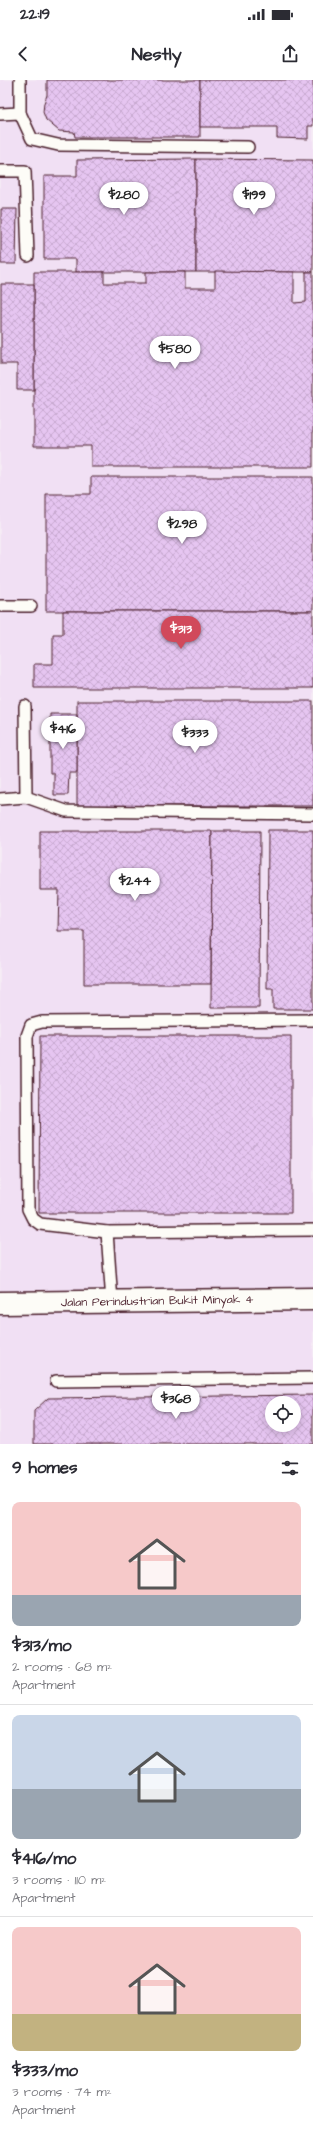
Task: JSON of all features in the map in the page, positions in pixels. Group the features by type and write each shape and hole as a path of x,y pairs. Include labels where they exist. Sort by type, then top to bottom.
{"street":[{"name":"Jalan Perindustrian Bukit Minyak 4","path":"0,1303 313,1299"}],"lane":[{"path":"20,80 20,113 32,139 58,145 248,147"},
{"path":"0,114 20,113"},
{"path":"0,171 25,171 28,256"},
{"path":"0,606 31,606"},
{"path":"24,706 26,797"},
{"path":"0,799 26,797 66,811 313,814"},
{"path":"313,1020 42,1022 31,1025 27,1036 28,1209 33,1219 40,1224 107,1232 313,1230"},
{"path":"107,1232 112,1302"},
{"path":"56,1380 313,1378"}],"shaded area":[{"path":"0,80 313,80 313,1444 0,1444"}],"building":[{"path":"47,80 200,80 200,137 75,137 74,132 59,131 46,120 43,112 47,95"},
{"path":"200,80 313,80 313,126 308,126 308,139 277,138 277,127 200,127"},
{"path":"196,159 196,272 76,272 76,259 44,259 44,176 77,176 77,160"},
{"path":"196,159 313,160 313,272 196,272"},
{"path":"1,209 17,209 16,264 1,264"},
{"path":"215,271 294,272 294,303 306,302 306,272 313,272 313,467 91,467 91,446 34,446 34,272 104,272 104,283 146,283 146,272 185,272 185,288 215,288"},
{"path":"1,284 34,284 34,390 17,390 17,364 1,364"},
{"path":"91,477 313,477 313,611 46,611 46,494 91,494"},
{"path":"63,611 313,611 313,688 34,688 34,664 53,664 53,634 63,634"},
{"path":"77,701 313,701 313,806 77,806"},
{"path":"50,714 77,714 77,773 69,773 68,795 54,795 54,773 50,773"},
{"path":"268,830 313,830 313,1009 273,1009 273,989 267,989"},
{"path":"40,831 212,831 211,984 84,984 84,931 58,931 59,890 40,890"},
{"path":"212,831 260,831 259,1008 211,1008"},
{"path":"40,1036 291,1036 291,1213 39,1213"},
{"path":"313,1395 313,1444 34,1444 34,1411 48,1398"}]}
